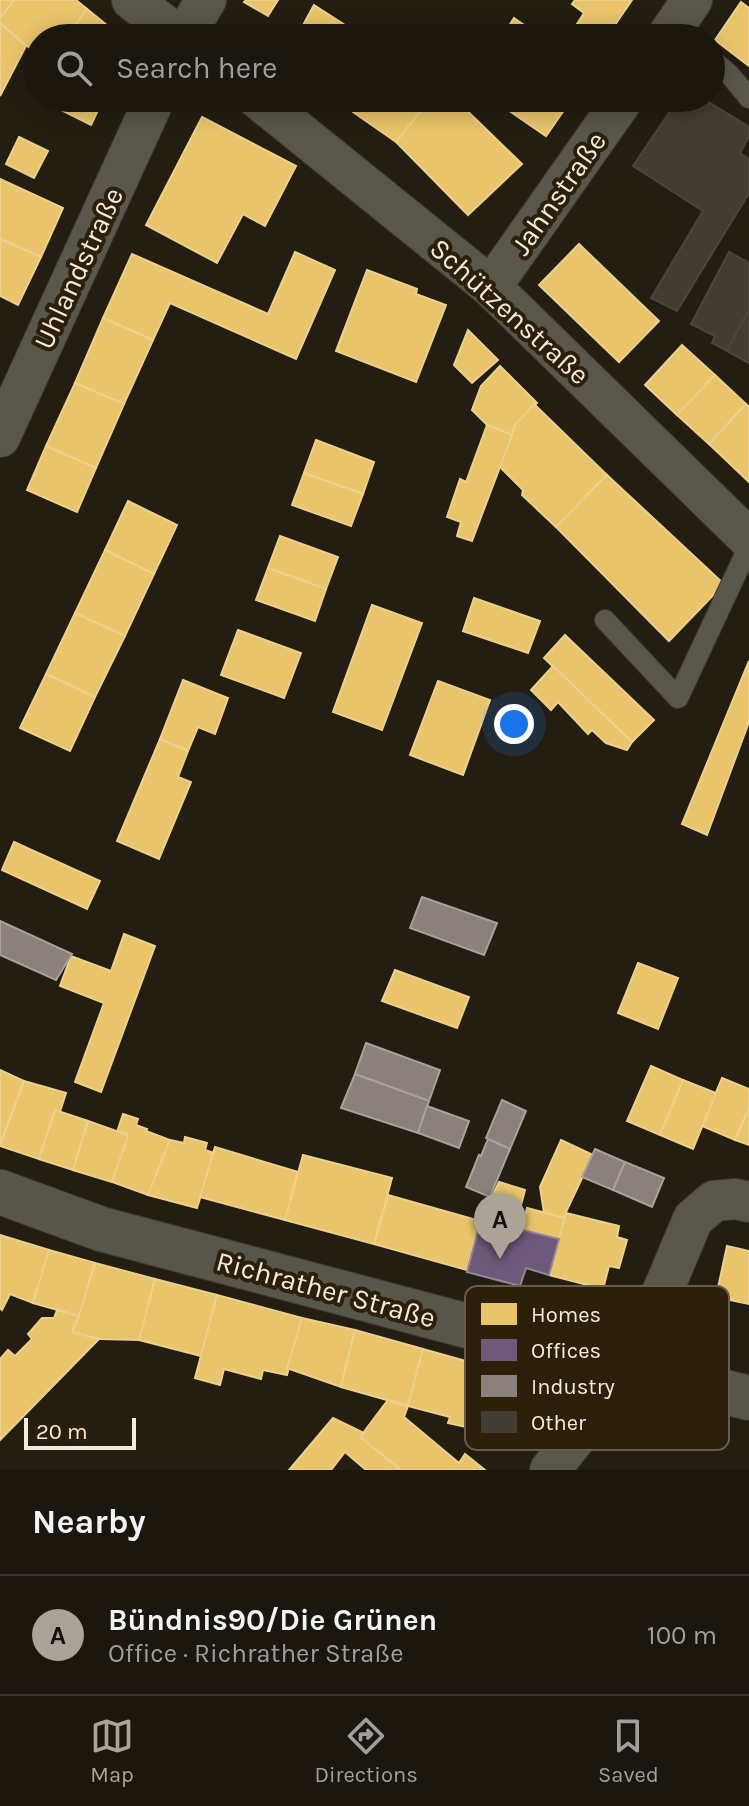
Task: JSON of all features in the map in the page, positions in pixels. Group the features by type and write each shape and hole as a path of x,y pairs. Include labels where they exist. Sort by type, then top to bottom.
{"main road":[{"name":"Richrather Straße","path":"0,1192 101,1229 465,1325"},
{"name":"Richrather Straße","path":"729,1393 749,1398"}],"street":[{"path":"132,0 164,24"},
{"path":"191,24 206,0"},
{"name":"Uhlandstraße","path":"0,437 149,112"},
{"name":"Schützenstraße","path":"274,112 491,287 749,539"},
{"name":"Jahnstraße","path":"491,287 614,112"},
{"path":"665,1286 693,1219 714,1201 735,1199 749,1202"},
{"path":"550,1470 566,1450"}],"lane":[{"path":"725,71 749,98"},
{"path":"605,620 678,698 749,546"}],"building: Homes":[{"path":"0,0 14,0 0,19"},
{"path":"14,0 76,0 87,9 76,24 24,24 24,43 0,23"},
{"path":"278,0 268,16 244,2"},
{"path":"575,0 632,0 616,24 577,24 584,13 572,4"},
{"path":"741,2 749,8 749,66 725,48 725,25"},
{"path":"314,5 343,24 304,24"},
{"path":"87,9 106,24 76,24"},
{"path":"0,23 24,44 24,50 0,96"},
{"path":"65,112 97,112 91,125"},
{"path":"353,112 420,112 396,142"},
{"path":"420,112 468,112 522,164 468,215 396,142"},
{"path":"511,112 563,112 546,136"},
{"path":"202,117 296,166 265,226 243,214 217,263 146,225"},
{"path":"19,137 48,151 34,178 6,164"},
{"path":"0,179 63,208 41,257 0,239"},
{"path":"0,239 41,257 18,305 0,296"},
{"path":"579,244 659,321 619,362 539,285"},
{"path":"295,252 335,270 296,359 170,303 153,340 103,318 132,254 268,314"},
{"path":"367,270 417,289 416,294 446,305 416,382 336,351"},
{"path":"103,318 153,340 124,404 75,383"},
{"path":"468,330 498,360 472,383 454,365"},
{"path":"682,345 715,375 677,415 645,385"},
{"path":"500,366 537,403 515,425 512,435 487,425 472,410 481,386"},
{"path":"715,375 746,404 709,444 677,415"},
{"path":"75,383 124,404 96,468 46,446"},
{"path":"534,404 607,475 556,527 522,495 523,490 500,467 515,425"},
{"path":"746,404 749,407 749,482 709,444"},
{"path":"487,425 512,435 472,541 457,536 461,522 447,517 460,479 466,482"},
{"path":"316,440 374,462 363,494 304,473"},
{"path":"46,446 96,468 77,512 27,490"},
{"path":"304,473 363,494 351,526 292,505"},
{"path":"607,475 724,584 669,641 556,527"},
{"path":"128,501 177,525 154,574 105,550"},
{"path":"280,536 338,557 326,589 268,568"},
{"path":"105,550 154,574 125,636 75,613"},
{"path":"268,568 326,589 315,621 256,600"},
{"path":"474,598 540,621 528,653 463,631"},
{"path":"372,605 422,623 382,730 333,712"},
{"path":"75,613 125,636 95,697 46,674"},
{"path":"238,630 301,653 284,698 221,675"},
{"path":"565,635 654,720 632,742 544,658"},
{"path":"749,661 749,722 707,835 682,824"},
{"path":"553,666 632,742 627,750 606,743 592,730 588,734 558,702 551,710 531,690"},
{"path":"46,674 95,697 70,751 20,728"},
{"path":"183,680 228,698 215,734 198,727 188,751 160,739"},
{"path":"438,681 490,700 463,775 410,755"},
{"path":"160,739 188,751 178,777 191,782 159,859 117,841"},
{"path":"14,842 100,881 87,909 2,870"},
{"path":"124,934 155,946 101,1092 75,1082 104,1003 60,986 71,956 111,971"},
{"path":"638,963 678,978 658,1029 618,1013"},
{"path":"395,970 469,997 457,1028 382,1001"},
{"path":"651,1066 683,1080 660,1135 627,1121"},
{"path":"0,1070 24,1081 0,1144"},
{"path":"722,1078 749,1089 749,1108 735,1140 702,1126"},
{"path":"683,1080 716,1093 693,1149 660,1135"},
{"path":"24,1081 66,1093 60,1112 55,1110 39,1159 0,1146"},
{"path":"749,1108 749,1145 735,1140"},
{"path":"55,1110 88,1121 73,1170 39,1159"},
{"path":"123,1114 138,1119 136,1125 146,1131 170,1140 148,1195 112,1182 128,1135 117,1132"},
{"path":"88,1121 128,1135 112,1182 73,1170"},
{"path":"185,1137 207,1143 205,1150 214,1153 197,1208 148,1195 170,1140 184,1143"},
{"path":"561,1140 593,1155 565,1218 544,1213 540,1187"},
{"path":"215,1147 298,1172 285,1220 200,1197"},
{"path":"303,1155 392,1178 374,1244 285,1220"},
{"path":"499,1182 525,1190 515,1228 481,1219"},
{"path":"388,1195 480,1221 467,1270 374,1244"},
{"path":"527,1208 565,1218 560,1239 521,1229"},
{"path":"566,1213 619,1226 617,1237 627,1240 619,1268 609,1266 604,1286 591,1286 549,1275"},
{"path":"0,1235 49,1250 33,1303 10,1294 2,1310 0,1308"},
{"path":"727,1246 749,1251 749,1304 729,1300 729,1286 718,1286"},
{"path":"49,1250 95,1263 79,1316 33,1303"},
{"path":"95,1263 155,1279 139,1340 99,1339 72,1332"},
{"path":"155,1279 217,1295 201,1356 139,1340"},
{"path":"217,1295 302,1318 287,1375 263,1370 261,1379 224,1369 220,1385 195,1378"},
{"path":"57,1310 79,1316 72,1332 99,1339 0,1440 0,1359 8,1350 15,1356 32,1339 28,1334 42,1318 54,1318"},
{"path":"302,1318 355,1330 341,1387 287,1368"},
{"path":"355,1330 423,1349 408,1406 341,1387"},
{"path":"423,1349 465,1361 465,1427 448,1423 450,1417 408,1406"},
{"path":"388,1400 408,1406 404,1417 459,1463 465,1454 485,1470 401,1470 360,1437"},
{"path":"333,1418 364,1433 360,1437 401,1470 366,1470 345,1452 331,1470 289,1470"}],"building: Offices":[{"path":"481,1219 559,1239 549,1275 526,1268 520,1286 467,1272"}],"building: Industry":[{"path":"422,897 497,923 484,955 410,928"},
{"path":"0,921 72,954 56,980 0,955"},
{"path":"366,1043 440,1070 429,1101 355,1074"},
{"path":"355,1074 429,1101 418,1133 341,1108"},
{"path":"502,1100 526,1111 510,1149 486,1138"},
{"path":"427,1106 469,1121 459,1148 418,1133"},
{"path":"488,1139 510,1149 490,1197 466,1187"},
{"path":"595,1149 625,1162 613,1190 582,1177"},
{"path":"625,1162 664,1178 652,1207 613,1190"}],"building: Other":[{"path":"670,112 725,112 749,127 749,136 740,153 749,159 749,193 677,311 651,298 703,211 633,166"},
{"path":"729,252 749,263 749,309 727,351 712,343 715,336 691,324"},
{"path":"749,309 749,363 727,351"}],"place":[{"name":"Bündnis90/Die Grünen","path":"500,1259"}]}
